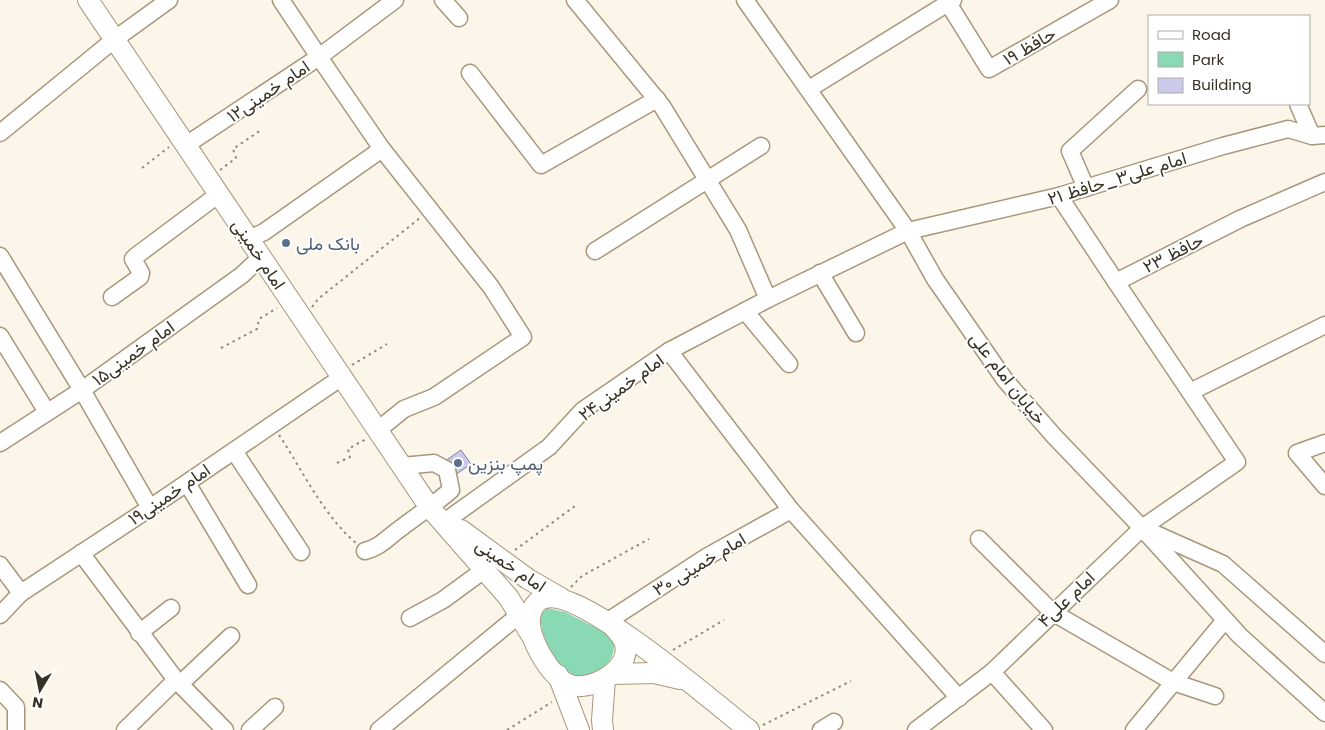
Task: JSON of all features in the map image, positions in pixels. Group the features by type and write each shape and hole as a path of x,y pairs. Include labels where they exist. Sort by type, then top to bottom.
{"main road":[{"name":"امام خمینی","path":"88,0 402,466 493,565 508,598 532,634"},
{"name":"امام خمینی","path":"493,565 528,579 565,600"},
{"path":"508,598 519,601 529,595 531,590 528,579"},
{"path":"687,680 654,673 609,676 581,686 568,684 558,675 538,649 529,622 531,612 535,604 544,598 555,598 565,600 608,621 659,660 755,728"},
{"path":"603,730 602,720 609,676 622,660 625,650 624,641 608,621"},
{"path":"558,675 579,730"}],"street":[{"path":"0,133 115,39 169,0"},
{"name":"امام خمینی۱۲","path":"184,142 319,57 281,0"},
{"path":"379,432 404,409 434,397 523,337 491,287 382,149 319,57 395,0"},
{"path":"443,0 459,18"},
{"name":"خیابان امام علی","path":"745,0 908,231 935,279 1005,380 1054,436 1142,528 1225,620 1325,713"},
{"name":"حافظ ۱۹","path":"951,2 989,69 1110,0"},
{"path":"581,2 657,99 738,230 768,299"},
{"path":"809,89 951,2"},
{"path":"470,73 541,165 657,99"},
{"path":"1086,188 1070,150 1138,89"},
{"path":"1299,105 1319,135"},
{"name":"امام علی۳_حافظ ۲۱","path":"820,273 908,231 1059,196 1223,146 1288,129 1319,135"},
{"path":"595,251 761,146"},
{"path":"249,239 264,232 382,149"},
{"name":"حافظ ۲۳","path":"1116,282 1240,218 1325,182"},
{"path":"112,297 140,277 141,273 133,259 213,186"},
{"path":"1059,196 1190,392 1325,325"},
{"path":"0,256 82,390 150,508"},
{"name":"امام خمینی۱۵","path":"0,443 82,390 242,275 261,257"},
{"path":"820,273 856,333"},
{"name":"امام خمینی۲۴","path":"446,513 549,447 583,410 669,351 820,273"},
{"path":"744,311 789,364"},
{"path":"0,336 47,412"},
{"path":"669,351 791,510 959,698"},
{"name":"امام خمینی۱۹","path":"0,615 21,592 187,483 341,375"},
{"name":"امام علی۴","path":"916,730 992,672 1052,612 1142,528 1237,462 1190,392"},
{"path":"1325,443 1297,453 1325,486"},
{"path":"234,451 301,552"},
{"path":"366,551 378,548 400,528 446,513 451,490 447,470 434,463 402,466"},
{"path":"187,483 248,585"},
{"name":"امام خمینی ۳۰","path":"608,621 708,556 791,510"},
{"path":"1142,528 1223,564 1325,654"},
{"path":"979,539 1052,612 1173,682 1215,696"},
{"path":"81,553 139,633 178,682 225,730"},
{"path":"0,565 21,592"},
{"path":"410,618 443,600 493,565"},
{"path":"139,633 171,608"},
{"path":"379,730 519,615"},
{"path":"1136,729 1225,620"},
{"path":"125,730 231,636"},
{"path":"992,672 1044,730"},
{"path":"0,690 16,707 16,730"},
{"path":"250,730 275,707"}],"path":[{"path":"213,186 236,158 233,149 261,130"},
{"path":"142,168 184,142"},
{"path":"302,318 318,299 430,210"},
{"path":"221,348 256,329 259,320 290,300"},
{"path":"341,375 387,344"},
{"path":"272,425 314,492 339,526 366,551"},
{"path":"338,463 350,457 348,449 379,432"},
{"path":"493,565 575,506"},
{"path":"565,600 582,576 649,539"},
{"path":"659,660 685,642 724,620"},
{"path":"755,728 851,681"},
{"path":"507,730 536,711 566,695"}],"green space":[{"path":"547,608 565,612 610,635 614,650 608,663 588,675 572,674 565,669 546,642 543,632 541,615"}],"building":[{"path":"461,450 471,464 445,482 435,468"}],"place":[{"name":"بانک ملی","path":"286,243"},
{"name":"پمپ بنزین","path":"458,463"}]}
